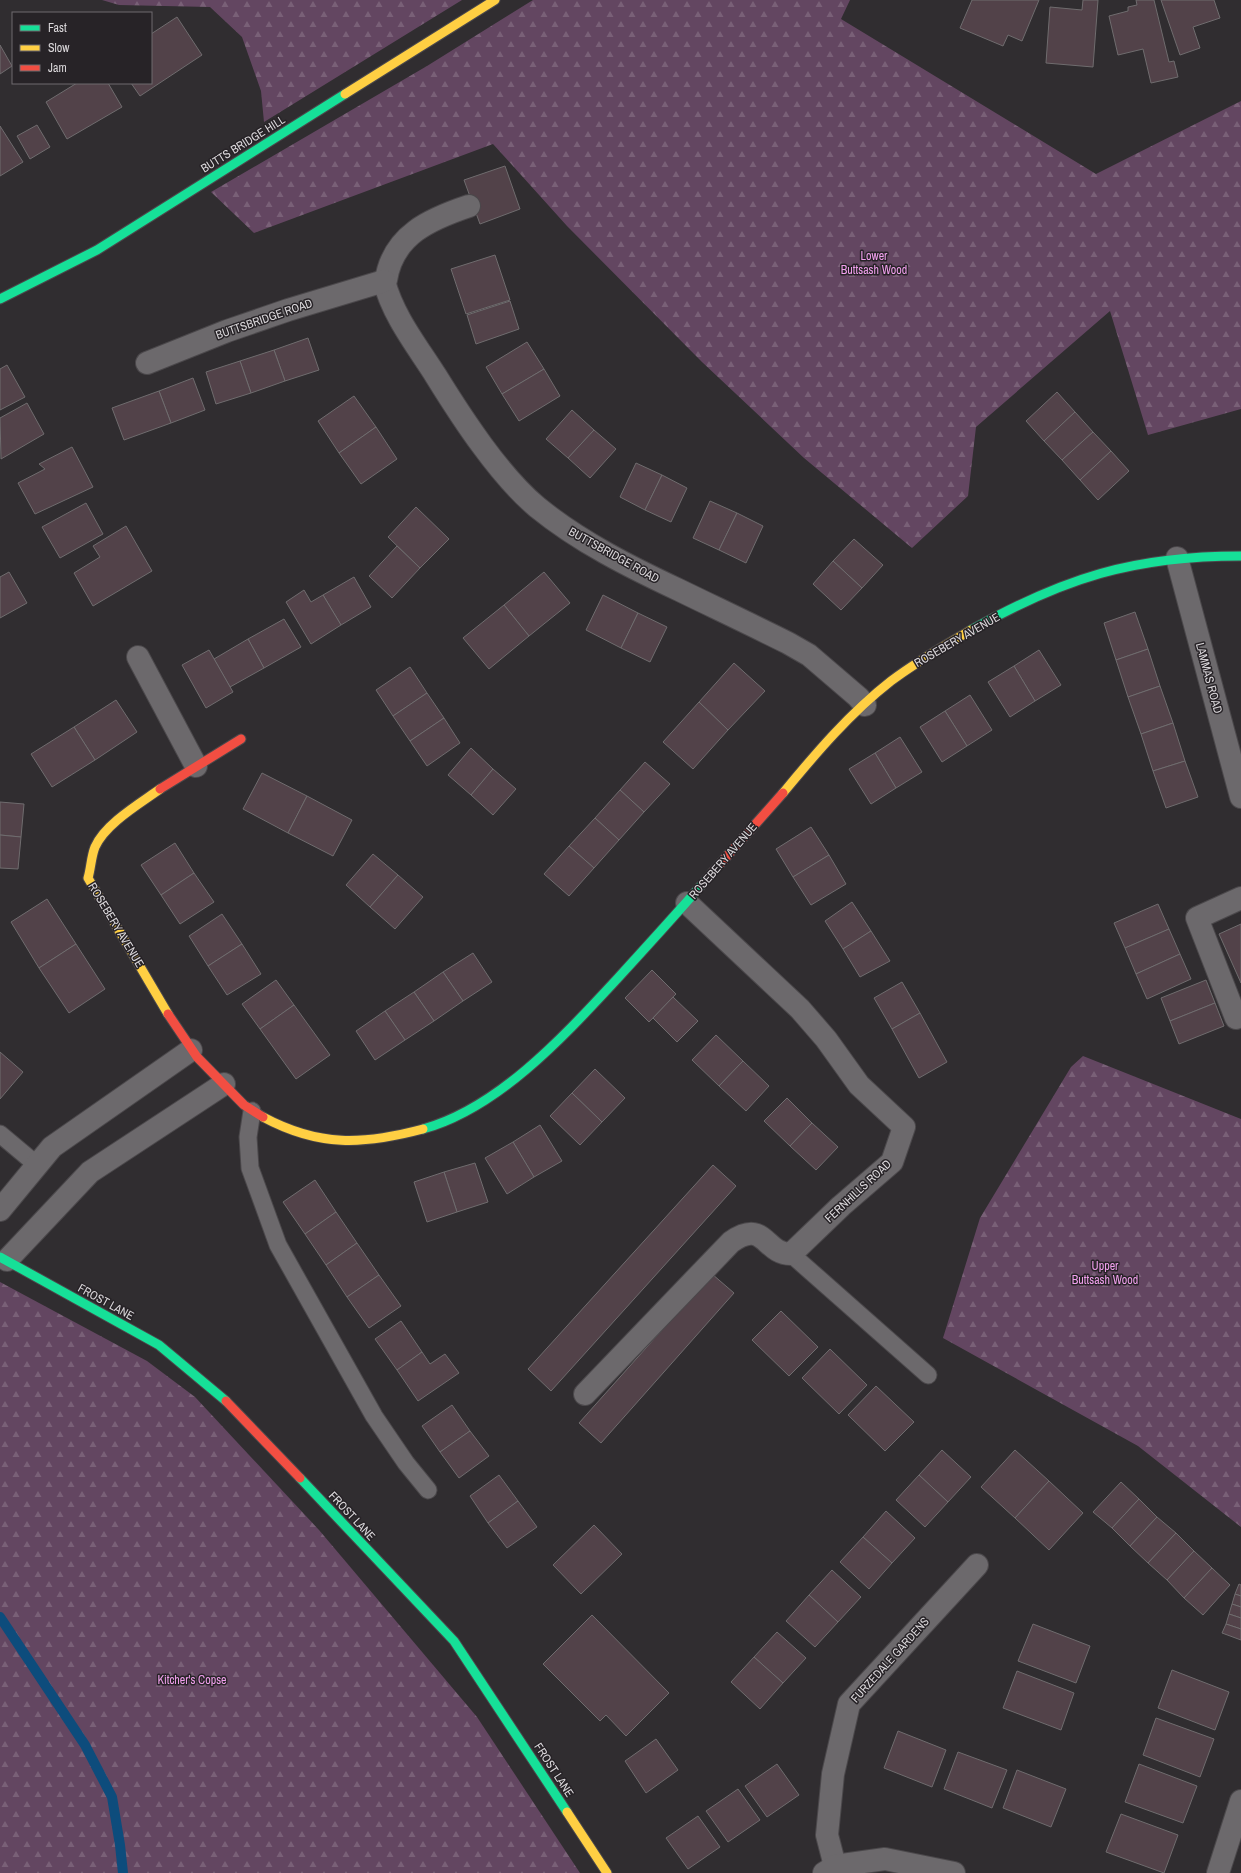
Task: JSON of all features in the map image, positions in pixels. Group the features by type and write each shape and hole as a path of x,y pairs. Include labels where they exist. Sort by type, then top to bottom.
{"street":[{"name":"BUTTS BRIDGE HILL","path":"0,300 97,250 494,0"},
{"path":"384,281 386,280 392,257 410,236 432,220 469,206"},
{"name":"BUTTSBRIDGE ROAD","path":"147,363 227,331 288,310 384,281 392,304 399,318 474,434 496,463 536,506 579,537 615,558 788,643 809,655 858,697 865,705"},
{"name":"ROSEBERY AVENUE","path":"241,739 196,766 117,820 96,845 88,878 190,1050 240,1102 252,1111 288,1131 304,1137 339,1142 378,1141 418,1131 438,1124 499,1090 538,1059 568,1030 687,903 815,756 882,689 936,651 983,623 1025,602 1089,576 1143,562 1209,555 1241,556"},
{"name":"LAMMAS ROAD","path":"1177,558 1241,797"},
{"path":"138,657 196,766"},
{"path":"1236,1018 1197,918 1241,898"},
{"name":"FERNHILLS ROAD","path":"687,903 800,1009 826,1039 859,1086 904,1127 892,1162 841,1206 791,1254"},
{"path":"0,1210 52,1147 190,1050"},
{"path":"3,1258 90,1172 224,1084"},
{"path":"585,1394 731,1242 746,1234 754,1234 763,1238 784,1254 791,1254"},
{"name":"FROST LANE","path":"3,1258 159,1345 235,1409 454,1641 607,1873"},
{"name":"FURZEDALE GARDENS","path":"829,1870 827,1835 833,1774 849,1704 977,1565"},
{"path":"1218,1873 1241,1801"},
{"path":"829,1870 885,1859 954,1873"}],"lane":[{"path":"252,1111 248,1137 250,1168 278,1245 374,1416 406,1464 428,1490"},
{"path":"0,1134 37,1165"},
{"path":"791,1254 928,1375"}],"green space":[{"path":"102,0 462,0 264,122 261,91 242,37 210,7 119,5"},
{"name":"Lower Buttsash Wood","path":"533,0 850,0 841,19 1096,174 1241,101 1241,409 1148,435 1110,311 976,427 968,496 912,548 804,458 702,362 567,226 493,144 254,233 211,192 427,66"},
{"name":"Upper Buttsash Wood","path":"1083,1056 1241,1119 1241,1527 1138,1446 943,1338 980,1218 1071,1067"},
{"name":"Kitcher's Copse","path":"0,1282 147,1361 195,1397 319,1530 477,1717 580,1873 0,1873"}],"building":[{"path":"972,0 1039,0 1022,41 1008,35 1003,46 960,28"},
{"path":"1083,0 1098,0 1093,67 1046,63 1050,7 1082,10"},
{"path":"1136,0 1154,0 1169,62 1174,61 1178,77 1151,83 1143,49 1118,55 1109,16 1128,11 1128,7 1137,5"},
{"path":"1161,0 1214,0 1220,18 1193,27 1200,48 1180,55"},
{"path":"177,17 202,55 140,96 132,84 152,84 152,33"},
{"path":"0,45 12,66 0,74"},
{"path":"75,84 109,84 122,107 67,139 46,102"},
{"path":"37,125 50,147 30,159 17,136"},
{"path":"0,126 23,162 0,176"},
{"path":"505,166 520,209 480,224 464,180"},
{"path":"495,255 510,300 466,314 451,269"},
{"path":"510,301 519,329 476,344 467,315"},
{"path":"308,338 319,370 285,381 274,350"},
{"path":"527,342 544,369 502,394 486,367"},
{"path":"274,350 285,381 251,393 240,361"},
{"path":"240,361 251,393 216,404 206,372"},
{"path":"7,365 25,397 0,410 0,369"},
{"path":"544,369 560,396 519,421 502,394"},
{"path":"193,378 205,410 171,423 159,391"},
{"path":"159,391 171,423 124,440 112,408"},
{"path":"1057,392 1075,412 1044,441 1026,421"},
{"path":"354,396 376,427 339,453 318,421"},
{"path":"27,403 44,434 1,459 0,418"},
{"path":"572,410 594,430 568,458 546,439"},
{"path":"1075,412 1093,432 1062,460 1044,441"},
{"path":"376,427 397,459 361,484 339,453"},
{"path":"594,430 616,449 590,478 568,458"},
{"path":"1093,432 1111,451 1080,480 1062,460"},
{"path":"72,447 93,487 35,514 18,483 45,469 39,464"},
{"path":"1111,451 1129,471 1098,500 1080,480"},
{"path":"636,463 662,475 645,510 620,497"},
{"path":"662,475 687,488 671,522 645,510"},
{"path":"710,501 737,513 719,550 693,538"},
{"path":"86,503 103,534 60,558 42,527"},
{"path":"416,507 449,539 420,568 388,537"},
{"path":"737,513 763,526 746,563 719,550"},
{"path":"126,526 152,571 93,606 74,573 100,557 93,546"},
{"path":"854,539 883,565 862,588 833,561"},
{"path":"397,546 420,568 392,598 369,576"},
{"path":"833,561 862,588 841,610 813,584"},
{"path":"9,572 27,603 0,618 0,577"},
{"path":"544,572 570,603 529,636 504,605"},
{"path":"354,577 371,607 341,625 323,595"},
{"path":"304,590 311,602 323,595 341,625 311,644 286,602"},
{"path":"603,595 638,613 621,648 586,630"},
{"path":"504,605 529,636 489,669 463,638"},
{"path":"1135,612 1148,649 1116,660 1104,623"},
{"path":"638,613 667,627 650,662 621,648"},
{"path":"284,619 301,647 264,668 248,639"},
{"path":"248,639 264,668 230,687 214,659"},
{"path":"1148,649 1160,686 1128,697 1116,660"},
{"path":"209,650 233,692 206,708 182,665"},
{"path":"1039,650 1061,685 1035,701 1014,666"},
{"path":"734,663 765,691 728,730 699,702"},
{"path":"1014,666 1035,701 1010,717 988,682"},
{"path":"410,667 427,693 393,716 376,690"},
{"path":"1160,686 1173,723 1141,734 1128,697"},
{"path":"427,693 444,718 410,741 393,716"},
{"path":"970,695 992,730 967,746 945,711"},
{"path":"116,700 137,732 95,760 74,727"},
{"path":"699,702 728,730 693,769 663,742"},
{"path":"945,711 967,746 942,762 920,727"},
{"path":"444,718 460,743 427,766 410,741"},
{"path":"1173,723 1185,761 1153,771 1141,734"},
{"path":"74,727 95,760 52,787 31,754"},
{"path":"900,737 922,772 896,788 875,753"},
{"path":"471,748 493,769 471,795 448,775"},
{"path":"875,753 896,788 871,804 849,769"},
{"path":"1185,761 1198,797 1166,808 1153,771"},
{"path":"645,762 670,784 644,812 620,790"},
{"path":"493,769 516,789 493,815 471,795"},
{"path":"262,773 307,796 288,833 243,809"},
{"path":"620,790 644,812 619,840 595,818"},
{"path":"307,796 352,820 333,856 288,833"},
{"path":"0,802 24,804 21,837 0,835"},
{"path":"595,818 619,840 594,868 569,846"},
{"path":"811,827 829,855 793,877 776,849"},
{"path":"0,835 21,837 18,869 0,868"},
{"path":"175,843 194,873 161,895 141,865"},
{"path":"569,846 594,868 569,896 544,874"},
{"path":"373,854 398,875 370,907 346,885"},
{"path":"829,855 846,884 811,905 793,877"},
{"path":"194,873 214,902 180,924 161,895"},
{"path":"398,875 423,897 395,929 370,907"},
{"path":"47,899 76,944 39,968 11,922"},
{"path":"852,902 871,931 843,949 825,921"},
{"path":"1158,904 1169,929 1125,948 1114,923"},
{"path":"222,914 242,944 208,966 189,936"},
{"path":"1241,924 1241,983 1219,934"},
{"path":"1169,929 1180,954 1136,974 1125,948"},
{"path":"871,931 890,961 860,977 843,949"},
{"path":"76,944 105,989 69,1013 39,968"},
{"path":"242,944 261,974 227,995 208,966"},
{"path":"473,953 492,982 463,1001 443,972"},
{"path":"1180,954 1191,979 1147,999 1136,974"},
{"path":"652,970 676,994 649,1022 625,998"},
{"path":"443,972 463,1001 434,1021 414,992"},
{"path":"276,980 294,1005 260,1029 242,1004"},
{"path":"1206,980 1215,1003 1170,1021 1161,998"},
{"path":"902,982 920,1013 892,1029 874,998"},
{"path":"414,992 434,1021 405,1040 385,1011"},
{"path":"673,997 698,1021 677,1042 653,1018"},
{"path":"1215,1003 1224,1026 1179,1044 1170,1021"},
{"path":"294,1005 330,1055 296,1079 260,1029"},
{"path":"385,1011 405,1040 375,1060 356,1031"},
{"path":"920,1013 947,1062 919,1078 892,1029"},
{"path":"716,1035 743,1061 719,1086 692,1060"},
{"path":"0,1052 23,1072 0,1099"},
{"path":"743,1061 769,1086 746,1111 719,1086"},
{"path":"595,1069 625,1098 602,1122 572,1093"},
{"path":"572,1093 602,1122 580,1145 550,1116"},
{"path":"787,1098 812,1123 790,1146 764,1121"},
{"path":"812,1123 838,1147 816,1170 790,1146"},
{"path":"540,1125 562,1161 534,1177 513,1142"},
{"path":"513,1142 534,1177 507,1194 485,1158"},
{"path":"475,1163 488,1202 457,1212 444,1172"},
{"path":"713,1165 736,1186 551,1391 528,1369"},
{"path":"444,1172 457,1212 427,1222 414,1182"},
{"path":"315,1180 336,1212 305,1234 283,1202"},
{"path":"336,1212 357,1243 326,1265 305,1234"},
{"path":"357,1243 379,1275 347,1297 326,1265"},
{"path":"712,1274 734,1293 601,1443 579,1423"},
{"path":"379,1275 401,1306 369,1328 347,1297"},
{"path":"781,1311 818,1347 789,1376 752,1340"},
{"path":"401,1321 422,1352 397,1370 375,1339"},
{"path":"830,1349 867,1385 839,1414 802,1378"},
{"path":"422,1352 430,1364 445,1354 459,1373 418,1401 397,1370"},
{"path":"876,1386 914,1422 885,1451 848,1415"},
{"path":"452,1405 470,1431 440,1452 422,1426"},
{"path":"470,1431 489,1456 459,1478 440,1452"},
{"path":"942,1450 971,1477 948,1502 919,1475"},
{"path":"1015,1450 1049,1481 1015,1518 981,1487"},
{"path":"499,1475 518,1501 488,1523 470,1496"},
{"path":"919,1475 948,1502 925,1527 896,1500"},
{"path":"1049,1481 1083,1513 1049,1550 1015,1518"},
{"path":"1121,1482 1139,1499 1112,1528 1093,1512"},
{"path":"1139,1499 1157,1517 1130,1546 1112,1528"},
{"path":"518,1501 537,1527 507,1548 488,1523"},
{"path":"886,1511 915,1538 892,1563 863,1537"},
{"path":"1157,1517 1176,1533 1148,1563 1130,1546"},
{"path":"594,1525 622,1554 581,1594 553,1565"},
{"path":"1176,1533 1194,1551 1167,1580 1148,1563"},
{"path":"863,1537 892,1563 869,1589 840,1562"},
{"path":"1194,1551 1212,1568 1184,1598 1167,1580"},
{"path":"1212,1568 1230,1585 1203,1615 1184,1598"},
{"path":"832,1570 861,1597 838,1622 809,1595"},
{"path":"1239,1584 1241,1585 1241,1596 1235,1594"},
{"path":"1235,1594 1241,1596 1241,1607 1232,1604"},
{"path":"809,1595 838,1622 815,1647 786,1621"},
{"path":"1232,1604 1241,1607 1241,1618 1229,1614"},
{"path":"1229,1614 1241,1618 1241,1629 1226,1624"},
{"path":"592,1615 669,1693 626,1736 606,1715 600,1721 543,1664"},
{"path":"1033,1624 1090,1646 1076,1683 1018,1661"},
{"path":"1226,1624 1241,1629 1241,1640 1222,1633"},
{"path":"777,1632 806,1658 783,1683 754,1657"},
{"path":"754,1657 783,1683 760,1709 731,1682"},
{"path":"1172,1670 1229,1692 1215,1730 1158,1708"},
{"path":"1017,1671 1074,1693 1061,1730 1003,1708"},
{"path":"1156,1718 1214,1739 1200,1777 1143,1755"},
{"path":"898,1731 946,1750 932,1787 884,1768"},
{"path":"656,1739 678,1770 646,1793 625,1761"},
{"path":"958,1752 1007,1770 992,1808 944,1789"},
{"path":"777,1764 799,1795 767,1817 745,1786"},
{"path":"1139,1764 1197,1786 1183,1823 1125,1802"},
{"path":"1017,1770 1066,1789 1051,1827 1003,1808"},
{"path":"738,1789 760,1820 728,1842 706,1811"},
{"path":"1121,1814 1178,1835 1164,1873 1106,1852"},
{"path":"698,1816 720,1847 688,1869 666,1838"}],"waterway":[{"path":"0,1617 85,1745 112,1797 123,1873"}],"traffic: fast":[{"path":"0,299 97,250 345,94"},
{"path":"971,630 1037,596 1100,574 1166,560 1241,556"},
{"path":"423,1129 451,1119 478,1105 504,1087 553,1046 597,1001 712,873"},
{"path":"0,1257 159,1345 226,1401"},
{"path":"300,1478 454,1641 567,1812"}],"traffic: slow":[{"path":"345,94 495,0"},
{"path":"783,793 808,763 861,706 910,667 971,630"},
{"path":"160,789 123,815 106,830 95,847 88,878 168,1014"},
{"path":"263,1117 283,1127 303,1134 342,1140 381,1138 423,1129"},
{"path":"567,1812 607,1873"}],"traffic: jam":[{"path":"160,789 241,739"},
{"path":"712,873 783,793"},
{"path":"168,1014 197,1057 244,1105 263,1117"},
{"path":"226,1401 300,1478"}]}
